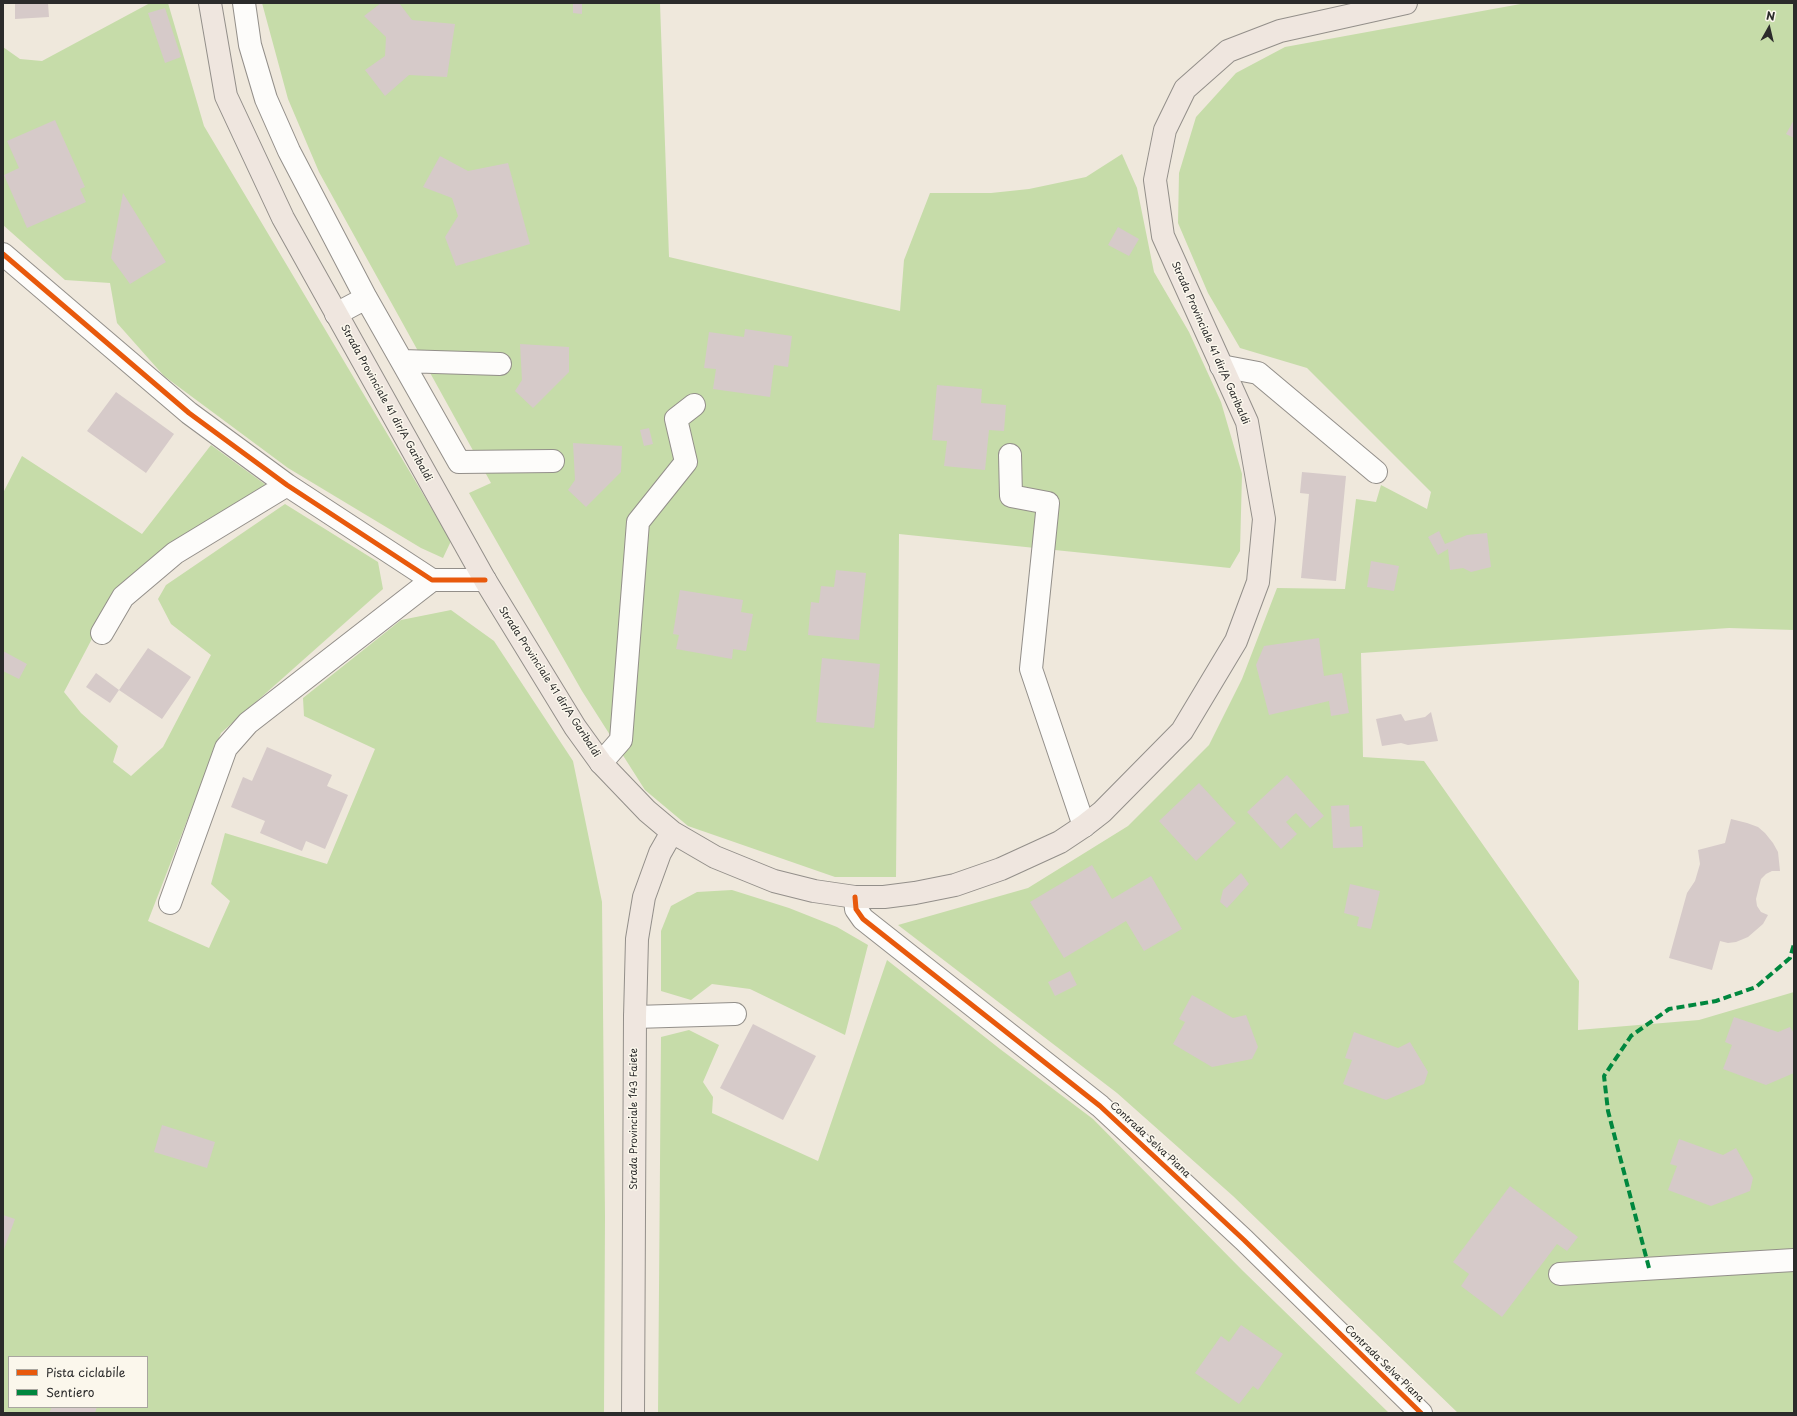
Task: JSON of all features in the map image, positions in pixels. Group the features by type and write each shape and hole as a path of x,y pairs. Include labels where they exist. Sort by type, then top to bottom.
{"main road":[{"name":"Strada Provinciale 41 dir/A Garibaldi","path":"210,3 226,96 283,218 485,580 575,727 601,763 647,811 672,832 716,857 774,881 814,891 855,897 884,897 955,885 1001,869 1060,842 1102,812 1182,731 1236,641 1258,582 1264,519 1246,422 1163,236 1155,180 1164,130 1185,89 1228,51 1280,31 1406,3"},
{"name":"Strada Provinciale 143 Faiete","path":"633,1413 636,965 640,913 660,853 672,832"}],"street":[{"path":"244,3 250,45 266,99 289,151 366,298 459,462 553,461"},
{"path":"3,254 189,413 287,485 432,580 485,580"},
{"path":"336,314 366,298"},
{"path":"402,361 500,364"},
{"path":"1221,366 1258,373 1376,472"},
{"path":"601,763 621,740 638,522 686,462 676,419 694,405"},
{"path":"1010,455 1011,496 1048,503 1031,669 1084,826"},
{"path":"102,633 123,597 175,553 287,485"},
{"path":"170,903 226,748 248,723 432,580"},
{"name":"Contrada Selva Piana","path":"855,897 856,909 863,919 1100,1106 1244,1240 1421,1413"},
{"path":"635,1017 735,1014"},
{"path":"1560,1274 1794,1260"}],"green space":[{"path":"150,3 168,3 204,126 451,541 443,558 421,548 288,468 164,376 117,323 110,283 65,280 3,225 3,47 20,59 42,61"},
{"path":"262,3 660,3 669,257 900,311 904,260 930,193 991,193 1029,189 1086,177 1122,154 1137,188 1154,272 1189,332 1221,402 1242,474 1240,551 1230,568 899,534 896,877 835,877 688,826 645,790 582,691 469,493 491,483 319,172 288,99"},
{"path":"1526,3 1794,3 1794,630 1729,628 1361,653 1363,757 1424,761 1579,981 1578,1030 1699,1020 1794,992 1794,1413 1458,1413 1233,1196 1117,1093 898,925 1028,888 1128,826 1209,745 1242,679 1277,588 1345,589 1356,499 1376,502 1381,485 1427,509 1431,492 1307,368 1240,348 1208,293 1178,223 1179,173 1196,117 1236,73 1285,47"},
{"path":"211,445 266,485 115,595 64,692 81,713 118,746 113,762 131,776 163,747 211,655 171,624 158,599 166,585 285,504 378,562 383,589 221,733 148,921 209,948 230,901 211,884 225,833 327,864 375,749 304,716 303,698 401,620 451,610 494,641 573,761 602,902 605,1217 604,1413 3,1413 3,493 22,456 142,534"},
{"path":"732,890 789,908 837,927 868,945 845,1035 750,989 712,984 691,1000 661,991 661,931 671,906 697,892"},
{"path":"887,960 1000,1049 1093,1119 1242,1270 1389,1413 658,1413 661,1037 689,1030 719,1045 703,1082 713,1097 712,1113 818,1161"}],"building":[{"path":"15,3 48,3 49,17 15,19"},
{"path":"381,3 399,3 412,20 455,24 447,77 409,75 385,96 365,70 385,56 386,37 364,16"},
{"path":"573,3 582,3 582,14 573,13"},
{"path":"165,8 181,57 165,63 148,13"},
{"path":"55,120 85,187 80,189 86,202 27,228 4,175 19,168 7,141"},
{"path":"1794,120 1794,138 1786,134"},
{"path":"440,156 468,171 508,163 530,244 456,266 445,237 458,216 452,198 423,187"},
{"path":"123,193 166,262 130,284 111,258"},
{"path":"1118,227 1139,239 1129,256 1108,245"},
{"path":"745,329 792,336 788,367 774,365 770,397 713,389 716,369 704,368 709,332 744,337"},
{"path":"520,344 569,347 569,372 533,408 515,391 522,380"},
{"path":"937,385 982,389 981,403 1006,405 1004,431 989,430 985,470 944,466 947,441 932,440"},
{"path":"116,392 174,434 146,473 87,431"},
{"path":"649,428 653,444 644,446 640,430"},
{"path":"573,443 622,446 621,472 586,507 568,490 575,480"},
{"path":"1302,472 1346,476 1336,581 1301,578 1309,494 1300,493"},
{"path":"1439,531 1445,544 1467,535 1487,533 1491,567 1471,572 1463,568 1450,570 1448,549 1438,555 1428,537"},
{"path":"1371,561 1399,566 1394,591 1367,587"},
{"path":"836,570 866,573 859,640 808,635 811,602 819,603 821,586 834,587"},
{"path":"680,590 743,600 741,612 753,614 746,651 733,649 732,659 676,649 679,635 673,634"},
{"path":"1319,638 1324,676 1342,673 1349,713 1331,716 1329,701 1269,715 1256,665 1264,646"},
{"path":"148,648 191,677 162,719 119,690"},
{"path":"3,651 27,664 19,679 3,671"},
{"path":"822,658 880,664 874,728 816,722"},
{"path":"96,673 119,690 110,703 86,687"},
{"path":"1431,712 1438,741 1408,745 1401,743 1382,746 1376,719 1401,714 1405,721 1425,717"},
{"path":"267,747 332,775 327,786 348,795 325,849 306,841 302,851 260,833 265,821 231,807 243,777 252,781"},
{"path":"1287,775 1324,816 1310,828 1296,813 1286,822 1297,834 1281,849 1247,812"},
{"path":"1199,783 1236,823 1196,861 1159,821"},
{"path":"1349,805 1350,827 1362,826 1363,847 1333,848 1331,806"},
{"path":"1731,819 1758,827 1773,843 1778,852 1780,871 1772,871 1761,879 1756,899 1757,906 1761,912 1768,915 1763,924 1748,937 1736,942 1728,943 1720,941 1712,970 1669,958 1687,893 1695,881 1700,864 1698,850 1725,843"},
{"path":"1092,865 1112,899 1151,876 1182,929 1144,951 1126,921 1064,958 1030,902"},
{"path":"1241,873 1249,884 1227,908 1220,902 1223,890"},
{"path":"1350,884 1380,891 1371,929 1357,926 1359,917 1344,913"},
{"path":"1070,971 1077,985 1055,996 1048,982"},
{"path":"1192,995 1233,1018 1246,1015 1258,1047 1252,1059 1212,1067 1173,1044 1185,1022 1179,1019"},
{"path":"1734,1017 1778,1032 1790,1027 1794,1033 1794,1073 1766,1085 1723,1069 1732,1045 1725,1042"},
{"path":"753,1024 816,1056 783,1120 720,1088"},
{"path":"1354,1032 1398,1048 1410,1042 1428,1072 1424,1084 1386,1100 1343,1084 1352,1060 1345,1058"},
{"path":"162,1125 215,1142 207,1168 154,1152"},
{"path":"1679,1139 1723,1155 1736,1148 1753,1178 1750,1191 1711,1206 1668,1190 1677,1166 1670,1164"},
{"path":"1510,1186 1578,1237 1567,1251 1557,1244 1502,1317 1461,1286 1469,1274 1453,1262"},
{"path":"3,1215 15,1219 3,1252"},
{"path":"1241,1325 1283,1354 1258,1390 1253,1386 1239,1404 1195,1373 1221,1336 1229,1342"},
{"path":"52,1408 97,1408 95,1413 49,1413"}],"marked path":[{"path":"1649,1268 1608,1111 1604,1076 1631,1036 1669,1009 1716,1001 1756,987 1790,958 1794,944"}],"cycle path":[{"path":"3,254 189,413 287,485 432,580 485,580"},
{"path":"855,897 856,909 863,919 1100,1106 1244,1240 1421,1413"}]}
